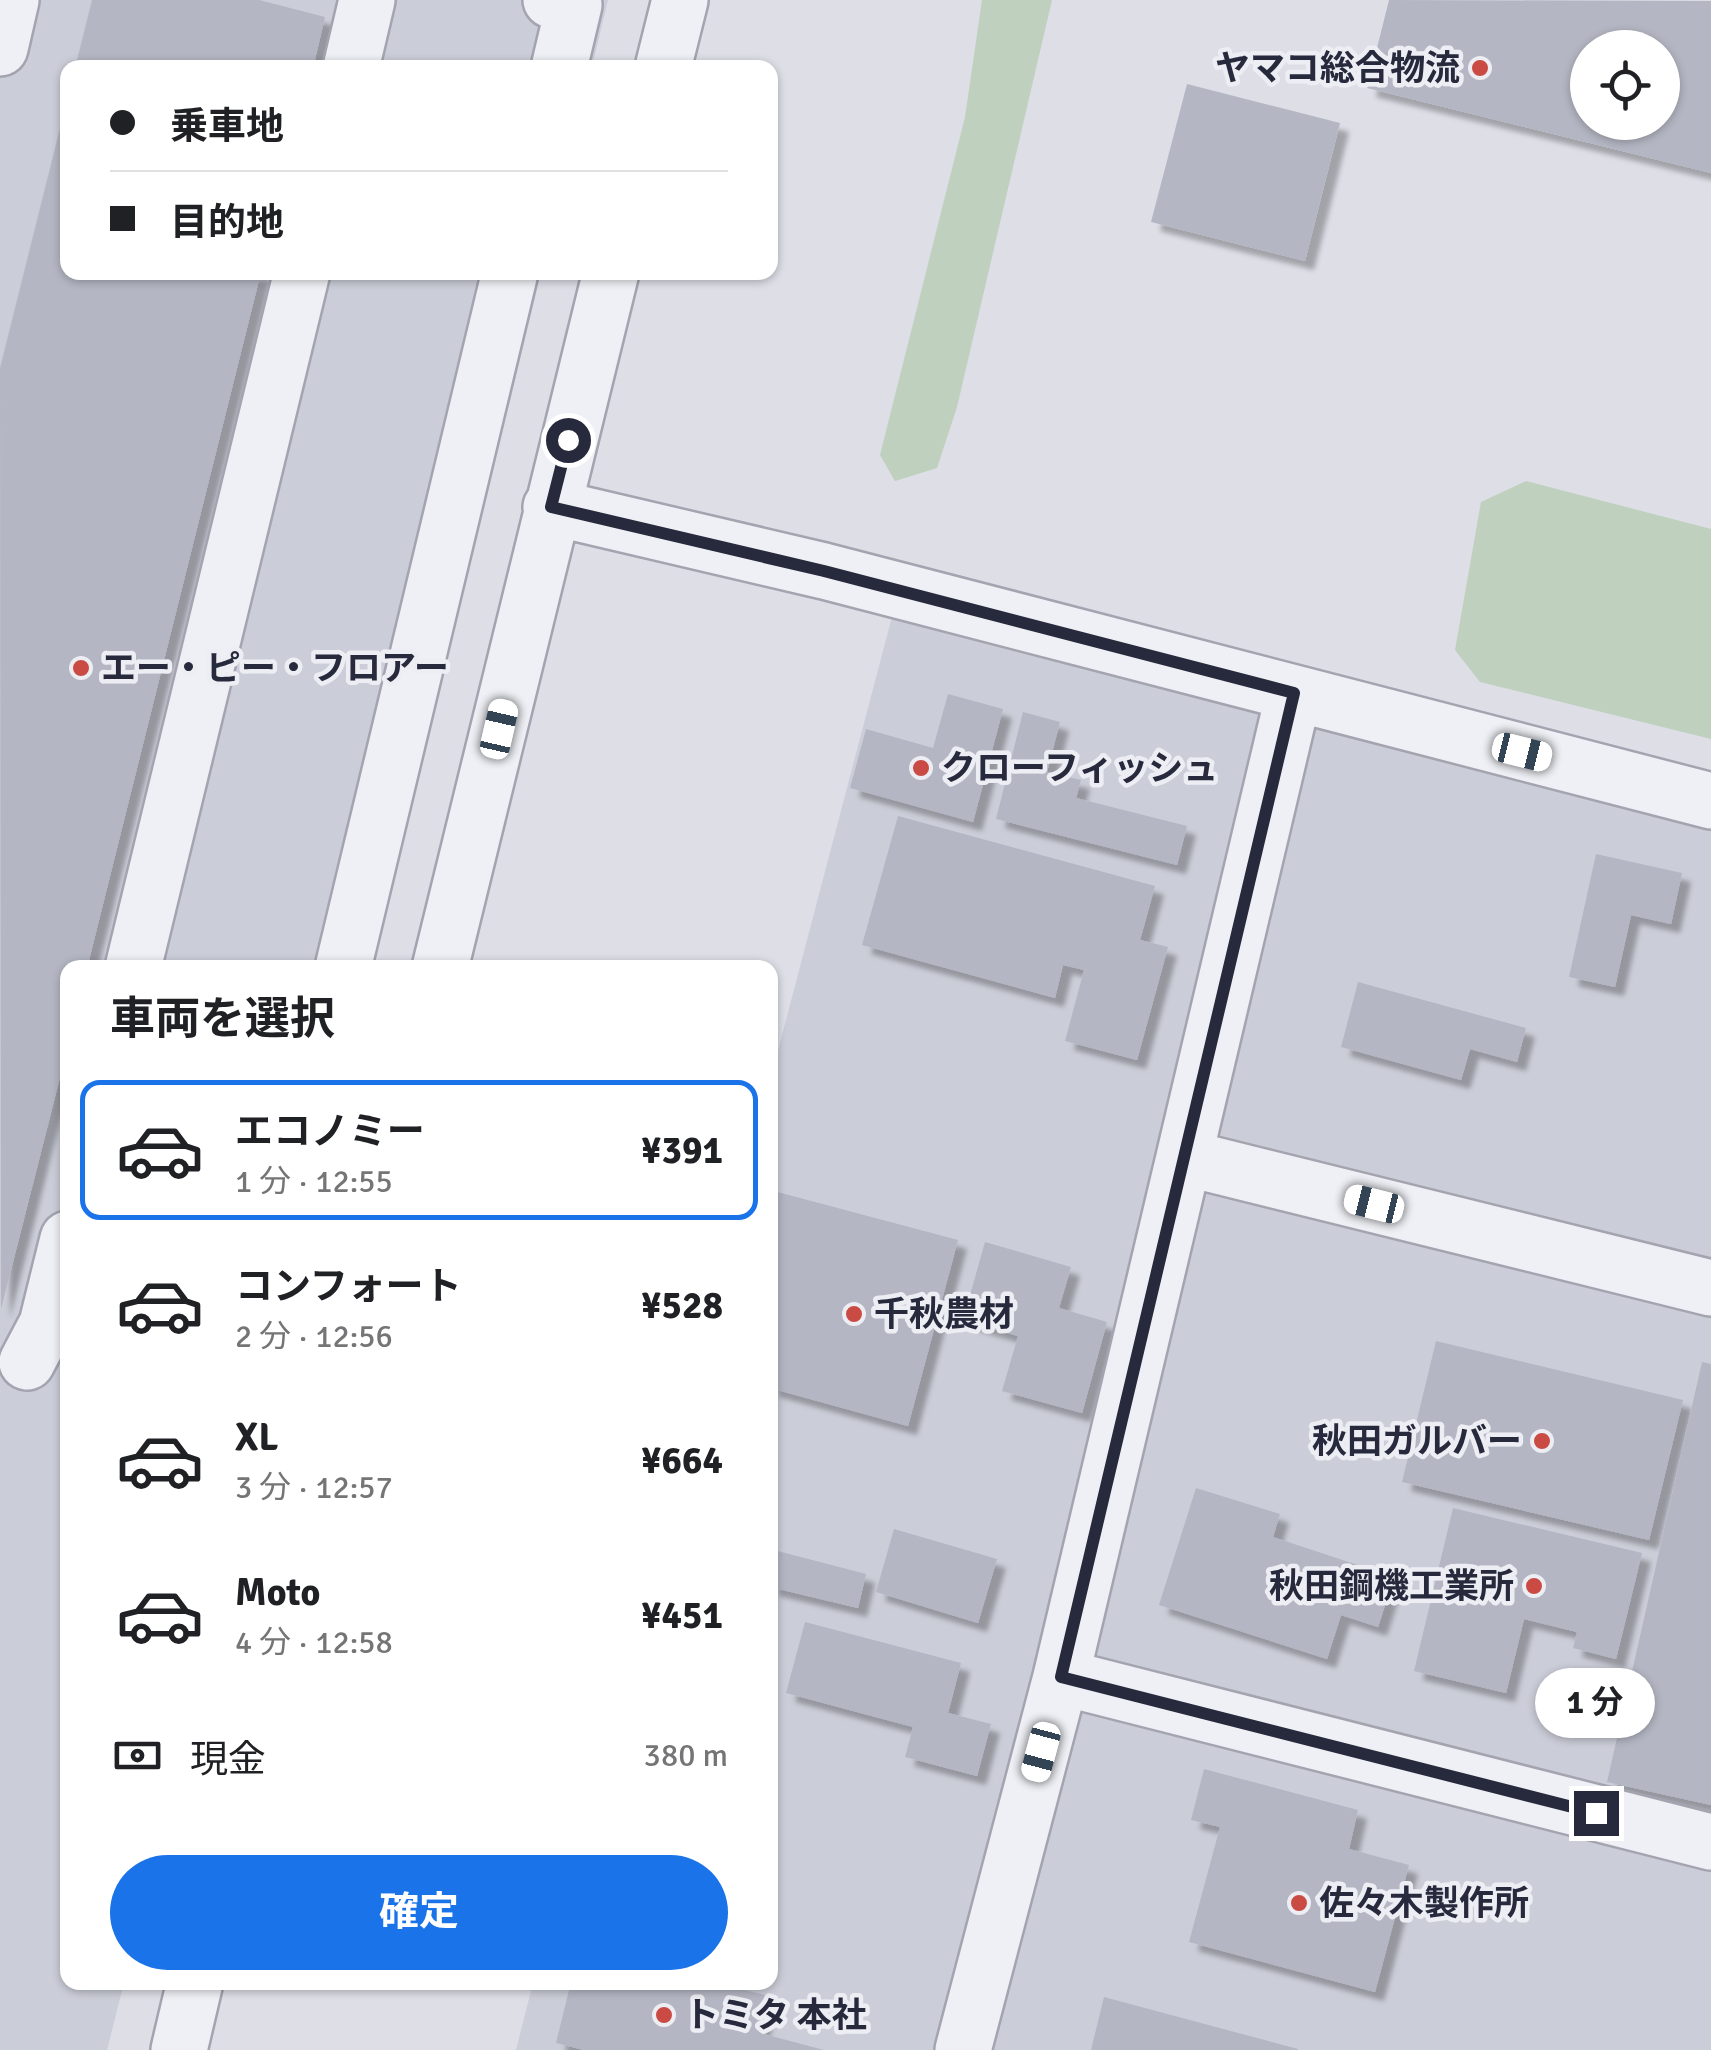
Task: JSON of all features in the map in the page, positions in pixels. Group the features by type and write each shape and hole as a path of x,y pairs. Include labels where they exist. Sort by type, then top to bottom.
{"street":[{"path":"0,48 11,0"},
{"path":"353,60 368,0"},
{"path":"552,0 574,5 561,60"},
{"path":"665,60 680,0"},
{"path":"135,960 300,280"},
{"path":"345,960 508,280"},
{"path":"442,960 609,280"},
{"path":"551,507 824,571 1711,800"},
{"path":"963,2050 1061,1677 1294,693"},
{"path":"1186,1158 1711,1288"},
{"path":"42,1348 60,1273"},
{"path":"1061,1677 1711,1842"},
{"path":"179,2050 193,1990"}],"shaded area":[{"path":"0,0 608,0 594,60 60,60 60,280 539,280 374,960 60,960 60,1990 122,1990 107,2050 0,2050"},
{"path":"894,609 1711,817 1711,2050 516,2050 531,1990 778,1990 778,1051"}],"green space":[{"path":"982,0 1052,0 957,407 937,468 895,481 880,455 965,117"},
{"path":"1526,481 1711,529 1711,739 1480,682 1455,650 1481,502"}],"building":[{"path":"92,0 259,0 325,17 315,60 77,60"},
{"name":"ヤマコ総合物流","path":"1389,0 1711,1 1711,173 1577,140 1680,140 1680,30 1570,30 1570,138 1367,88"},
{"path":"1187,84 1340,123 1305,261 1151,222"},
{"name":"エー・ピー・フロアー","path":"60,128 60,280 259,280 89,960 60,960 60,1077 1,1309 0,368"},
{"name":"クローフィッシュ","path":"948,694 1003,709 973,822 850,788 866,729 933,748"},
{"path":"1023,712 1060,722 1047,772 1081,780 1076,798 1187,826 1177,865 996,819"},
{"path":"898,816 1155,886 1140,940 1168,947 1137,1060 1065,1041 1084,970 1063,965 1055,998 862,945"},
{"path":"1596,854 1682,873 1671,924 1631,915 1615,987 1569,977"},
{"path":"1358,982 1526,1028 1517,1062 1470,1049 1461,1080 1341,1047"},
{"name":"千秋農材","path":"778,1192 958,1240 908,1426 778,1390"},
{"path":"985,1242 1071,1267 1059,1308 1107,1322 1082,1413 1002,1391 1018,1336 963,1320"},
{"name":"秋田ガルバー","path":"1436,1341 1683,1400 1649,1540 1402,1482"},
{"path":"1702,1362 1711,1364 1711,1805 1607,1782"},
{"path":"1196,1488 1280,1514 1273,1537 1394,1577 1378,1627 1341,1615 1327,1659 1159,1605"},
{"name":"秋田鋼機工業所","path":"1453,1508 1642,1553 1616,1659 1573,1648 1577,1632 1524,1619 1506,1693 1414,1671"},
{"path":"894,1529 997,1559 978,1623 876,1592"},
{"path":"778,1551 866,1574 858,1608 778,1589"},
{"path":"805,1622 961,1663 948,1713 991,1724 977,1776 905,1757 913,1727 786,1693"},
{"name":"佐々木製作所","path":"1204,1769 1358,1810 1349,1849 1409,1865 1375,1992 1189,1942 1220,1827 1191,1820"},
{"name":"トミタ 本社","path":"569,1990 745,1990 769,1996 760,2033 824,2050 584,2050 556,2043"},
{"path":"1104,1997 1298,2049 1298,2050 1091,2050"}],"place":[{"name":"ヤマコ総合物流","path":"1480,68"},
{"name":"エー・ピー・フロアー","path":"81,668"},
{"name":"クローフィッシュ","path":"921,768"},
{"name":"千秋農材","path":"854,1314"},
{"name":"秋田ガルバー","path":"1542,1441"},
{"name":"秋田鋼機工業所","path":"1534,1586"},
{"name":"佐々木製作所","path":"1299,1903"},
{"name":"トミタ 本社","path":"664,2015"}],"route":[{"path":"568,440 551,507 824,571 1294,693 1061,1677 1596,1813"}]}
